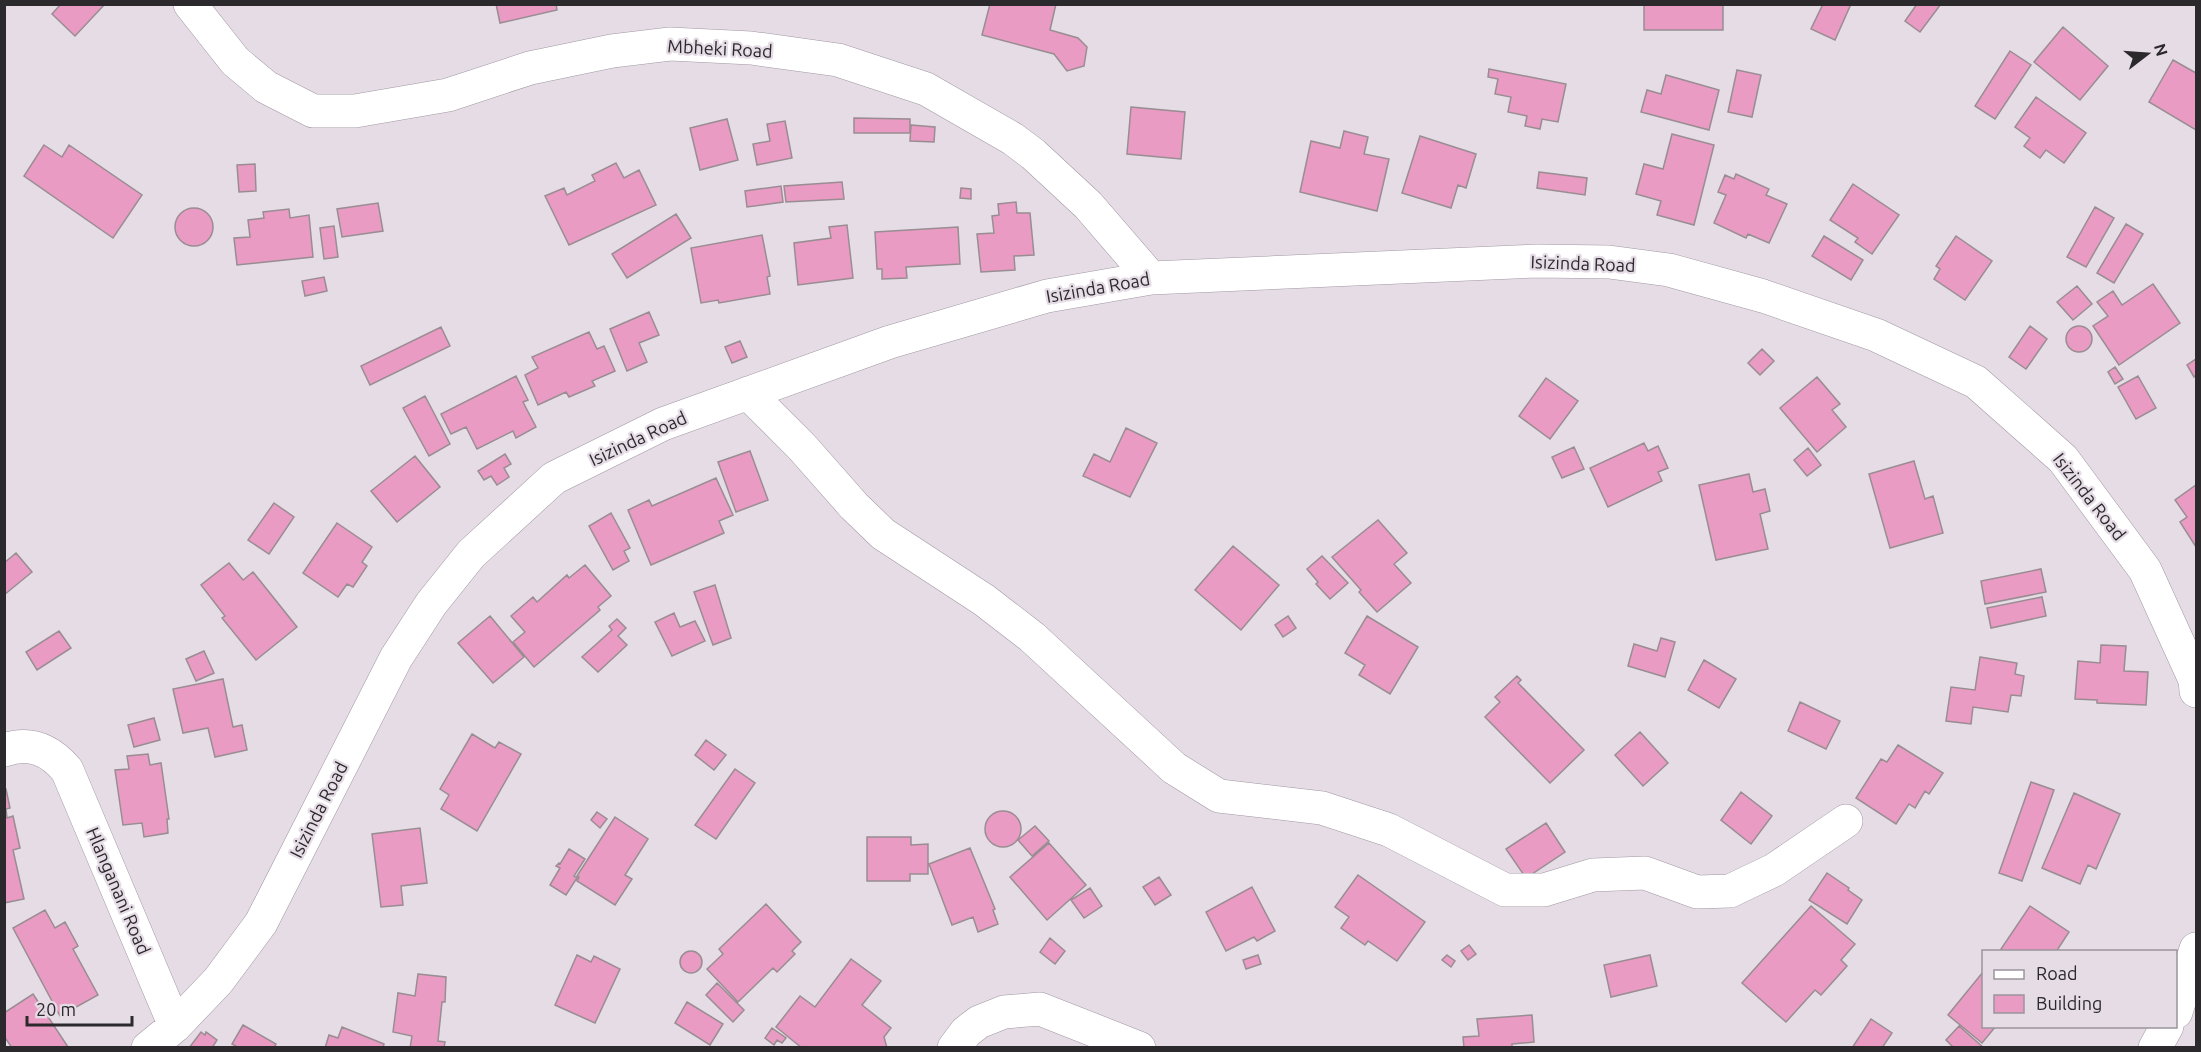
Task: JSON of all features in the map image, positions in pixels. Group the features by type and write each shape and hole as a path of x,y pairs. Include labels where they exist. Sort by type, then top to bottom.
{"street":[{"name":"Mbheki Road","path":"190,4 235,61 266,87 313,111 355,111 448,95 530,68 612,51 670,44 751,48 838,60 926,89 1013,139 1033,154 1088,205 1151,278"},
{"name":"Isizinda Road","path":"148,1047 175,1026 218,981 261,923 396,658 431,604 471,554 554,478 663,424 890,342 1047,296 1151,278 1537,261 1609,262 1669,270 1763,296 1876,335 1976,382 2063,459 2145,570 2194,680 2196,691"},
{"path":"748,393 883,534 1008,618 1032,637 1174,768 1219,796 1322,808 1389,830 1505,890 1544,890 1593,875 1645,873 1697,892 1730,891 1774,870 1846,821"},
{"name":"Hlanganani Road","path":"4,750 34,746 57,759 67,770 175,1026"},
{"path":"2177,1006 2196,949"},
{"path":"954,1047 966,1032 980,1022 1004,1012 1040,1009 1139,1047"},
{"path":"2155,1047 2166,1028"}],"building":[{"path":"61,4 105,4 75,36 52,14"},
{"path":"496,4 556,4 557,10 500,23"},
{"path":"990,4 1056,4 1050,30 1078,38 1087,47 1084,66 1067,71 1054,54 982,35"},
{"path":"1644,4 1723,4 1723,30 1644,30"},
{"path":"1823,4 1851,4 1835,40 1811,29"},
{"path":"1917,4 1941,4 1920,32 1905,21"},
{"path":"2063,27 2108,66 2080,100 2034,62"},
{"path":"2010,51 2031,65 1995,119 1975,106"},
{"path":"2173,60 2196,73 2196,130 2149,102"},
{"path":"1489,69 1566,84 1558,122 1542,119 1540,129 1525,126 1527,116 1508,112 1511,97 1495,94 1498,79 1488,77"},
{"path":"1737,70 1761,75 1752,117 1728,112"},
{"path":"1666,75 1719,90 1709,130 1641,112 1647,90 1661,94"},
{"path":"2036,97 2086,133 2064,163 2046,150 2040,158 2024,146 2030,138 2015,127"},
{"path":"1131,107 1185,112 1181,159 1127,154"},
{"path":"854,118 910,119 910,133 854,133"},
{"path":"727,119 738,160 700,170 690,128"},
{"path":"785,121 792,158 757,165 753,144 770,141 767,124"},
{"path":"911,125 935,127 934,142 910,141"},
{"path":"1344,131 1368,137 1364,154 1389,159 1377,211 1300,192 1311,141 1340,148"},
{"path":"1672,134 1714,145 1694,225 1657,215 1661,201 1636,194 1644,164 1663,169"},
{"path":"1420,136 1476,154 1466,188 1458,185 1451,208 1402,193"},
{"path":"44,145 62,157 69,145 142,195 113,238 24,176"},
{"path":"616,163 624,178 639,170 656,205 569,245 545,196 564,188 567,195 595,181 592,175"},
{"path":"255,164 256,191 239,192 237,165"},
{"path":"1539,172 1587,178 1585,195 1537,188"},
{"path":"1736,174 1769,189 1766,195 1787,204 1769,243 1748,234 1746,238 1714,223 1726,195 1718,192 1725,175 1734,179"},
{"path":"842,182 844,199 786,202 784,186"},
{"path":"1853,184 1899,215 1872,254 1855,242 1858,238 1830,220"},
{"path":"781,186 783,202 747,207 745,191"},
{"path":"961,188 971,189 971,199 960,198"},
{"path":"1016,202 1017,213 1030,213 1034,255 1014,256 1015,270 981,272 977,234 994,233 992,216 999,215 998,204"},
{"path":"378,203 383,231 342,237 337,209"},
{"path":"2095,207 2114,218 2086,267 2067,257"},
{"path":"194,208 207,214 213,227 207,240 194,246 181,240 175,227 181,214"},
{"path":"289,209 290,218 309,215 313,257 237,265 234,238 250,237 248,220 264,218 263,212"},
{"path":"676,214 691,238 627,278 612,254"},
{"path":"2126,224 2143,234 2114,283 2097,273"},
{"path":"847,225 853,278 798,285 794,243 831,238 829,227"},
{"path":"334,226 338,257 324,259 320,228"},
{"path":"958,227 960,264 906,267 907,278 882,279 882,269 877,269 875,232"},
{"path":"762,235 770,276 767,277 770,294 719,303 718,300 701,303 691,248"},
{"path":"1824,236 1863,260 1851,280 1812,256"},
{"path":"1956,236 1992,261 1965,300 1934,279 1940,269 1936,266"},
{"path":"324,277 327,291 305,296 302,281"},
{"path":"2153,284 2180,323 2119,365 2093,326 2108,316 2097,302 2113,291 2122,305"},
{"path":"2077,286 2092,304 2073,320 2057,302"},
{"path":"649,312 659,335 639,343 647,362 627,371 610,329"},
{"path":"2030,326 2047,339 2026,369 2009,357"},
{"path":"2079,326 2088,330 2092,339 2088,348 2079,352 2070,348 2066,339 2070,330"},
{"path":"441,327 450,346 370,385 361,366"},
{"path":"589,332 597,349 604,346 615,371 592,381 595,386 569,397 566,392 538,405 525,375 538,368 532,357"},
{"path":"740,341 747,357 732,363 725,347"},
{"path":"1762,349 1774,361 1760,375 1748,363"},
{"path":"2196,359 2196,375 2194,377 2187,365"},
{"path":"2115,367 2123,379 2115,384 2108,372"},
{"path":"516,376 528,400 523,402 536,427 516,438 513,431 477,449 466,427 451,434 441,414"},
{"path":"2138,376 2156,408 2136,419 2118,387"},
{"path":"1817,377 1840,404 1832,410 1846,427 1817,452 1780,408"},
{"path":"1546,378 1578,401 1550,439 1519,416"},
{"path":"425,396 450,444 429,456 403,408"},
{"path":"1126,428 1157,443 1130,497 1083,476 1094,454 1110,462"},
{"path":"1644,443 1648,451 1658,446 1668,468 1658,472 1662,481 1608,507 1590,468"},
{"path":"1574,447 1584,469 1562,478 1552,457"},
{"path":"1808,448 1821,465 1807,476 1794,460"},
{"path":"750,451 768,500 736,512 718,462"},
{"path":"505,454 511,464 504,468 509,477 497,485 491,476 484,480 478,471"},
{"path":"415,456 440,487 397,522 371,491"},
{"path":"1914,461 1925,499 1933,496 1943,533 1890,548 1869,474"},
{"path":"1749,474 1753,492 1765,489 1770,511 1760,514 1768,549 1716,560 1699,485"},
{"path":"716,478 733,515 719,521 724,533 651,565 628,510 649,500 652,506"},
{"path":"2196,485 2196,547 2180,522 2187,517 2175,500"},
{"path":"274,503 294,517 269,554 248,540"},
{"path":"611,513 630,548 624,551 629,561 613,570 589,526"},
{"path":"1378,520 1407,553 1394,564 1411,583 1377,612 1332,557"},
{"path":"337,523 372,547 362,562 367,566 353,587 347,584 338,597 303,573"},
{"path":"1233,546 1279,585 1241,630 1195,590"},
{"path":"16,553 32,572 4,595 4,563"},
{"path":"1322,556 1348,583 1330,599 1316,584 1318,582 1307,569"},
{"path":"229,563 243,580 253,572 297,627 256,660 222,618 225,616 201,585"},
{"path":"585,565 611,596 598,607 600,610 534,667 513,642 525,632 511,616 533,597 537,602 567,575 569,578"},
{"path":"2041,569 2046,592 1985,604 1981,581"},
{"path":"715,585 731,638 713,645 694,592"},
{"path":"2042,597 2046,616 1991,628 1987,608"},
{"path":"674,613 680,627 695,621 705,641 672,656 655,622"},
{"path":"490,616 524,657 493,683 458,643"},
{"path":"1288,616 1296,628 1283,637 1275,625"},
{"path":"1367,616 1418,647 1390,694 1359,675 1365,665 1345,653"},
{"path":"617,619 626,628 618,636 627,645 598,672 582,657 612,630 609,626"},
{"path":"59,631 71,648 37,670 26,652"},
{"path":"1661,638 1675,642 1665,677 1628,666 1634,644 1657,651"},
{"path":"2101,645 2126,646 2124,671 2148,672 2146,705 2097,703 2097,700 2075,699 2078,661 2100,663"},
{"path":"204,651 214,673 196,681 186,659"},
{"path":"1980,657 2017,663 2015,674 2024,676 2021,696 2011,695 2008,712 1973,707 1971,724 1946,721 1951,687 1975,690"},
{"path":"1704,660 1736,679 1719,708 1688,690"},
{"path":"1517,676 1521,680 1518,683 1584,750 1550,783 1485,717 1500,702 1495,697"},
{"path":"223,679 233,727 242,725 247,750 215,757 208,728 183,733 173,689"},
{"path":"1800,702 1840,721 1826,749 1788,731"},
{"path":"154,718 160,740 134,747 128,725"},
{"path":"1640,732 1668,763 1643,786 1615,755"},
{"path":"472,734 495,748 499,742 521,754 477,831 441,809 449,795 440,789"},
{"path":"706,740 726,755 714,770 695,755"},
{"path":"1898,745 1943,773 1929,794 1925,791 1915,808 1909,804 1896,824 1856,798 1881,759 1887,762"},
{"path":"148,754 150,765 161,763 169,819 167,819 168,833 144,837 142,823 123,825 115,770 129,769 127,756"},
{"path":"735,769 755,783 716,839 695,825"},
{"path":"2031,782 2054,790 2022,881 1999,873"},
{"path":"4,789 6,789 10,808 6,809 7,818 13,816 20,848 13,850 24,899 4,903"},
{"path":"1741,792 1772,816 1751,844 1721,820"},
{"path":"2074,793 2120,814 2096,869 2088,865 2080,884 2042,868"},
{"path":"1003,811 1016,816 1021,829 1016,842 1003,847 990,842 985,829 990,816"},
{"path":"597,812 607,819 600,828 591,820"},
{"path":"615,817 648,839 625,875 632,879 615,905 577,881 579,877 577,876"},
{"path":"1546,823 1565,852 1526,878 1506,849"},
{"path":"1035,826 1049,841 1032,856 1018,840"},
{"path":"420,828 427,883 401,886 403,905 381,907 372,834"},
{"path":"867,837 911,837 911,845 928,844 928,874 910,874 910,881 867,881"},
{"path":"1049,843 1086,885 1047,920 1010,877"},
{"path":"970,848 995,909 993,910 998,924 978,932 973,917 952,925 929,864"},
{"path":"569,849 585,859 566,895 550,885 560,868 556,866 560,864"},
{"path":"1827,873 1862,900 1847,924 1809,900"},
{"path":"1358,875 1425,922 1397,961 1368,941 1365,945 1341,928 1349,917 1335,907"},
{"path":"1159,877 1171,895 1155,905 1143,887"},
{"path":"1252,887 1275,931 1257,941 1254,937 1226,951 1206,912"},
{"path":"1090,888 1102,906 1084,918 1071,900"},
{"path":"766,904 801,942 792,951 795,954 777,972 773,968 738,1002 707,969 723,954 719,949"},
{"path":"1811,906 1855,944 1841,960 1847,966 1821,995 1815,990 1786,1022 1742,983"},
{"path":"2030,906 2069,932 2057,950 2001,949"},
{"path":"45,910 55,928 65,922 78,946 73,949 98,995 60,1016 13,928"},
{"path":"1050,938 1065,951 1055,964 1040,952"},
{"path":"1469,945 1476,954 1468,960 1461,951"},
{"path":"687,951 695,951 702,958 702,966 695,973 687,973 680,966 680,958"},
{"path":"577,955 591,962 594,956 620,969 595,1023 555,1005"},
{"path":"1258,955 1261,964 1246,969 1243,960"},
{"path":"1447,955 1455,961 1451,967 1442,960"},
{"path":"1650,955 1657,986 1611,997 1604,965"},
{"path":"851,959 881,981 862,1005 891,1028 884,1037 887,1048 802,1048 776,1027 800,996 815,1007"},
{"path":"1982,973 1982,1028 1994,1028 1982,1043 1948,1015"},
{"path":"418,974 446,977 445,1002 442,1002 438,1041 445,1042 444,1048 410,1048 412,1036 393,1032 398,993 415,996"},
{"path":"717,983 744,1010 733,1022 706,995"},
{"path":"33,994 67,1048 12,1048 4,1036 4,1013"},
{"path":"687,1002 723,1024 710,1045 675,1023"},
{"path":"1532,1015 1534,1042 1512,1044 1512,1048 1464,1048 1463,1037 1479,1036 1477,1019"},
{"path":"1871,1019 1892,1033 1882,1048 1852,1048"},
{"path":"243,1025 276,1044 274,1048 239,1048 232,1044"},
{"path":"1959,1026 1984,1048 1954,1048 1946,1040"},
{"path":"342,1027 384,1044 383,1048 325,1048 329,1035 338,1038"},
{"path":"772,1028 786,1038 782,1043 777,1040 774,1045 765,1038"},
{"path":"201,1032 205,1035 206,1032 217,1040 212,1048 189,1048"}]}
